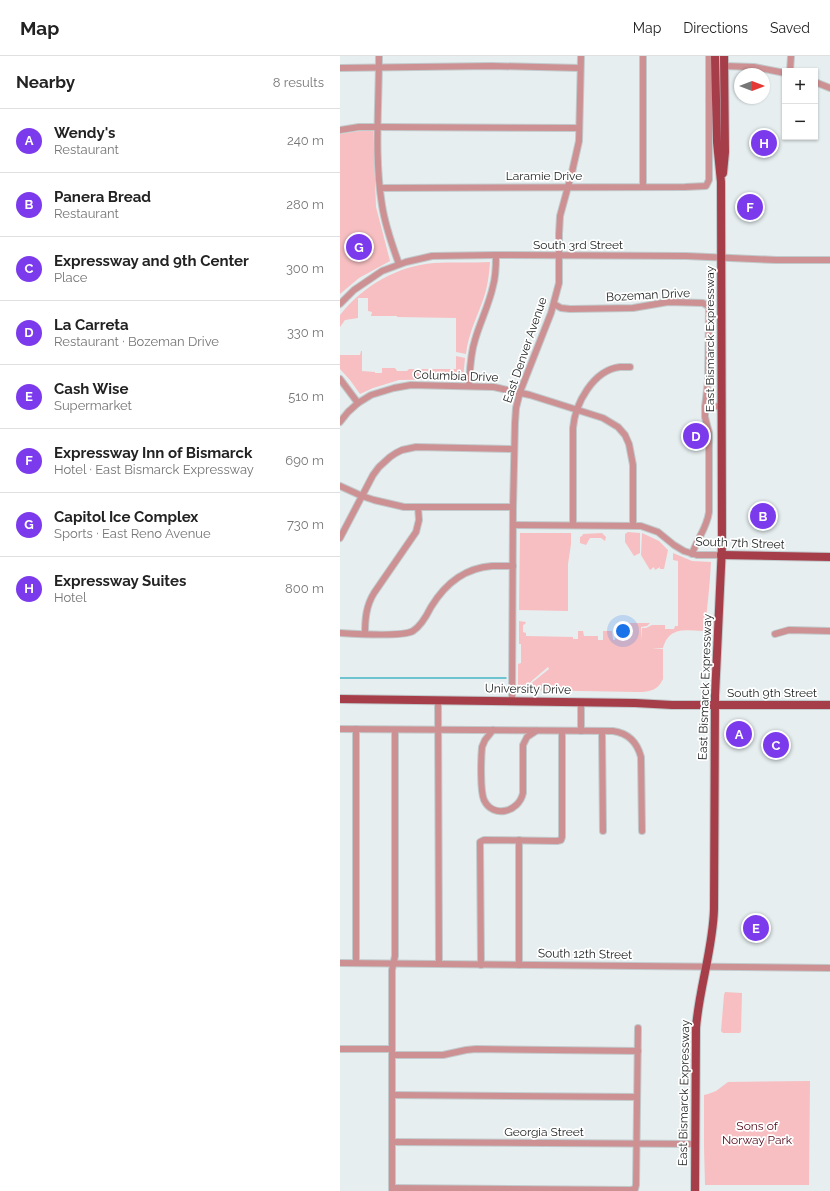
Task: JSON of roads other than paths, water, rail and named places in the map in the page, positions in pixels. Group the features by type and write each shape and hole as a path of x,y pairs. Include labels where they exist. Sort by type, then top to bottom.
{"main road":[{"path":"716,56 718,64 720,66 724,66"},
{"name":"East Bismarck Expressway","path":"695,1191 696,1028 712,938 714,909 715,705 722,555 722,257 721,182 717,142 716,56"},
{"name":"East Bismarck Expressway","path":"721,182 725,157 724,56"},
{"name":"South 7th Street","path":"722,555 830,557"},
{"name":"University Drive","path":"340,700 438,700 715,705"},
{"name":"South 9th Street","path":"715,705 830,705"}],"street":[{"path":"379,56 378,157 380,188 382,207 389,235 399,264"},
{"name":"East Denver Avenue","path":"512,701 514,423 520,392 554,304 558,283 560,216 577,149 580,128 581,56"},
{"path":"643,56 643,187"},
{"name":"Laramie Drive","path":"380,188 703,186 707,184 709,180 709,56"},
{"path":"790,68 791,56"},
{"path":"340,68 492,66 580,68"},
{"path":"724,66 754,67 782,72"},
{"path":"818,83 830,88"},
{"path":"340,130 359,127 580,128"},
{"path":"470,386 470,364 472,350 493,286 496,255"},
{"name":"South 3rd Street","path":"340,304 367,280 382,272 399,264 432,256 496,255 722,257 776,260 830,260"},
{"name":"Bozeman Drive","path":"554,304 561,308 570,309 634,308 668,302 706,304 709,308 708,381 705,417 709,433 710,512 708,520 692,554"},
{"path":"573,525 573,428 576,410 585,393 597,379 610,370 620,367 630,367"},
{"path":"340,379 358,403"},
{"name":"Columbia Drive","path":"340,422 358,403 378,392 402,386 494,387 520,392 603,418 618,427 625,435 629,444 633,464 633,525"},
{"path":"705,407 722,406"},
{"path":"340,538 374,474 390,456 402,450 416,447 514,449"},
{"path":"340,486 362,496 404,507 513,507"},
{"path":"365,634 365,620 369,604 374,593 416,532 419,520 418,507"},
{"name":"South 7th Street","path":"513,525 641,526 658,532 679,549 692,554 704,556 722,555"},
{"path":"340,634 407,634 417,628 426,617 444,588 457,577 473,570 491,566 513,566"},
{"path":"775,634 789,630 830,631"},
{"path":"438,700 439,964"},
{"path":"580,731 581,702"},
{"path":"340,729 602,731 621,733 628,736 634,742 642,762 642,830"},
{"path":"356,729 356,963"},
{"path":"394,730 395,956 392,970 392,1190 635,1189 638,1028"},
{"path":"493,730 485,740 482,747 482,792 484,799 489,806 496,810 503,811 514,807 521,799 523,793 523,745 528,737 538,731"},
{"path":"481,964 481,841 561,840 562,731"},
{"path":"602,731 603,831"},
{"path":"519,840 519,965"},
{"name":"South 12th Street","path":"340,963 830,968"},
{"path":"340,1049 443,1055 476,1049 638,1051"},
{"path":"392,1095 637,1098"},
{"name":"Georgia Street","path":"392,1142 695,1144"}],"waterway":[{"path":"340,678 506,678"}],"place":[{"name":"Expressway Suites","path":"764,143"},
{"name":"Expressway Inn of Bismarck","path":"750,207"},
{"name":"Capitol Ice Complex","path":"359,247"},
{"name":"La Carreta","path":"696,436"},
{"name":"Panera Bread","path":"763,516"},
{"name":"Wendy's","path":"739,734"},
{"name":"Expressway and 9th Center","path":"776,745"},
{"name":"Cash Wise","path":"756,928"}],"park label":[{"name":"Sons of Norway Park","path":"757,1133"}]}
